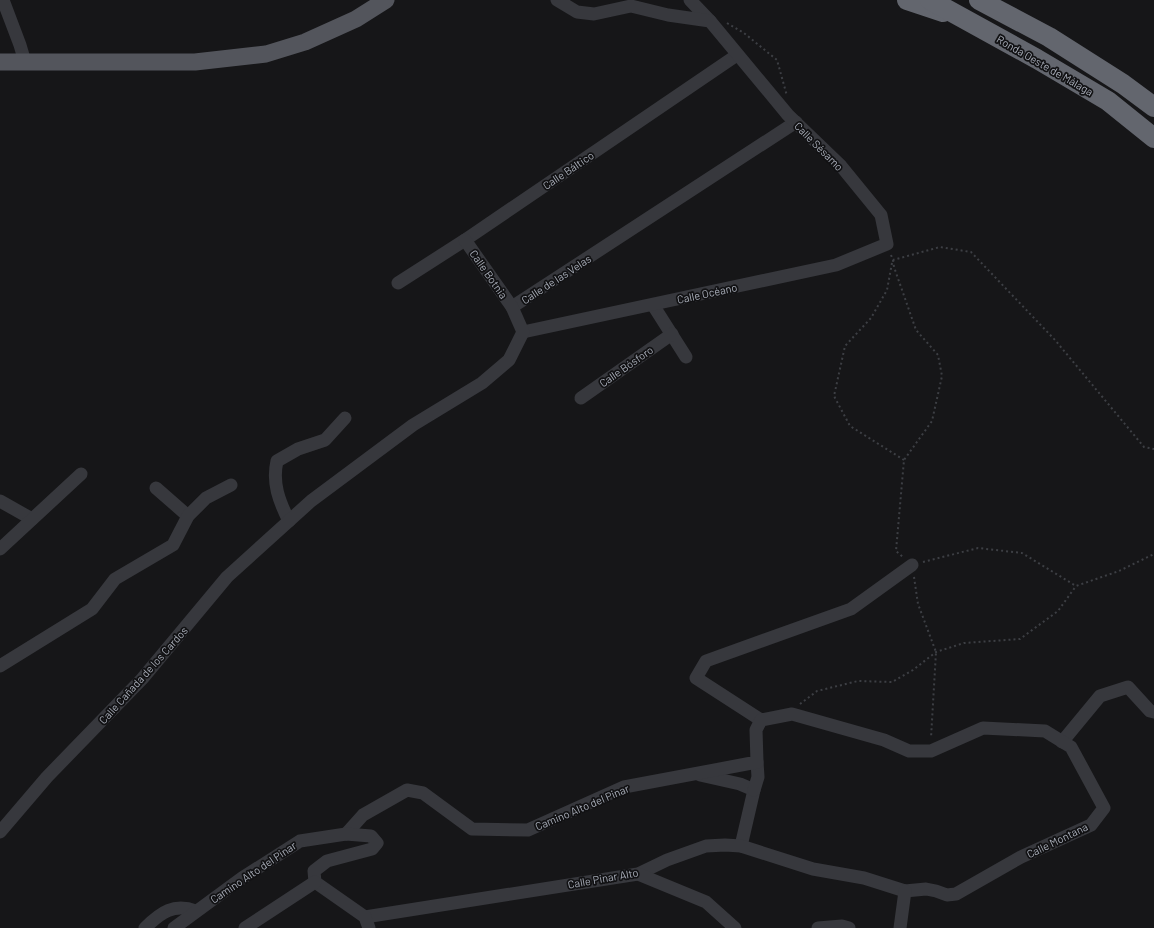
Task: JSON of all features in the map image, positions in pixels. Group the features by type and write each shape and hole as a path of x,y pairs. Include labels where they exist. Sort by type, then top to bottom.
{"highway":[{"path":"907,0 968,21"},
{"name":"Ronda Oeste de Málaga","path":"930,0 1108,102 1154,138"},
{"path":"979,0 1049,37 1123,84 1154,107"},
{"path":"1002,0 1041,24 1049,37"}],"main road":[{"path":"0,62 195,62 266,54 311,39 356,19 386,0"}],"street":[{"path":"3,0 25,62"},
{"path":"557,0 577,12 594,14 631,6 668,15 710,21"},
{"name":"Calle Sésamo","path":"690,0 710,21 792,119 841,166 881,215 887,244"},
{"name":"Calle Báltico","path":"398,283 465,240 737,55"},
{"name":"Calle de las Velas","path":"523,332 512,307 792,119"},
{"name":"Calle Botnia","path":"465,240 512,307"},
{"name":"Calle Océano","path":"523,332 836,265 887,244"},
{"path":"653,305 686,357"},
{"path":"345,418 325,440 298,449 277,461 274,475 281,505 289,521 311,501 413,425 482,383 509,360 523,332"},
{"name":"Calle Bósforo","path":"581,398 672,334"},
{"path":"0,549 81,474"},
{"path":"0,666 92,610 115,579 173,545 188,516 206,498 231,485"},
{"path":"156,488 188,516"},
{"path":"0,500 32,519"},
{"name":"Calle Cañada de los Cardos","path":"0,832 47,777 142,679 226,577 289,521"},
{"path":"912,565 851,609 706,661 696,678 761,720 792,714 884,740 909,750 930,751 983,728 1045,731 1062,742 1100,696 1128,687 1150,711 1154,712"},
{"path":"742,846 758,777 756,730 761,720"},
{"name":"Calle Montana","path":"905,891 926,889 947,895 956,894 1021,857 1091,825 1104,808 1071,747 1062,742"},
{"name":"Camino Alto del Pinar","path":"174,928 242,878 300,840 346,834 363,815 407,790 423,793 472,829 528,830 624,787 757,762"},
{"path":"692,773 740,784 754,790"},
{"path":"346,834 371,836 377,843 372,849 327,861 314,870 315,882 367,923"},
{"name":"Calle Pinar Alto","path":"367,923 638,874 667,860 706,846 725,844 742,846 813,869 864,878 905,891"},
{"path":"638,874 706,902 735,928"},
{"path":"245,928 315,882"},
{"path":"900,928 905,891"},
{"path":"145,928 164,911 175,907 188,908 196,911"},
{"path":"818,928 842,926 849,928"}],"path":[{"path":"710,21 727,23 744,33 778,60 786,88 792,119"},
{"path":"887,244 916,330 938,356 942,376 932,421 904,460 896,551 912,565 918,604 936,652 930,751"},
{"path":"893,260 940,247 971,252 1055,340 1144,447 1154,449"},
{"path":"893,260 887,290 871,318 845,346 834,396 850,426 904,460"},
{"path":"912,565 978,548 1022,553 1076,586"},
{"path":"794,707 817,691 858,681 892,682 913,670 936,652 964,644 1020,639 1058,611 1076,586 1119,571 1154,554"}]}
